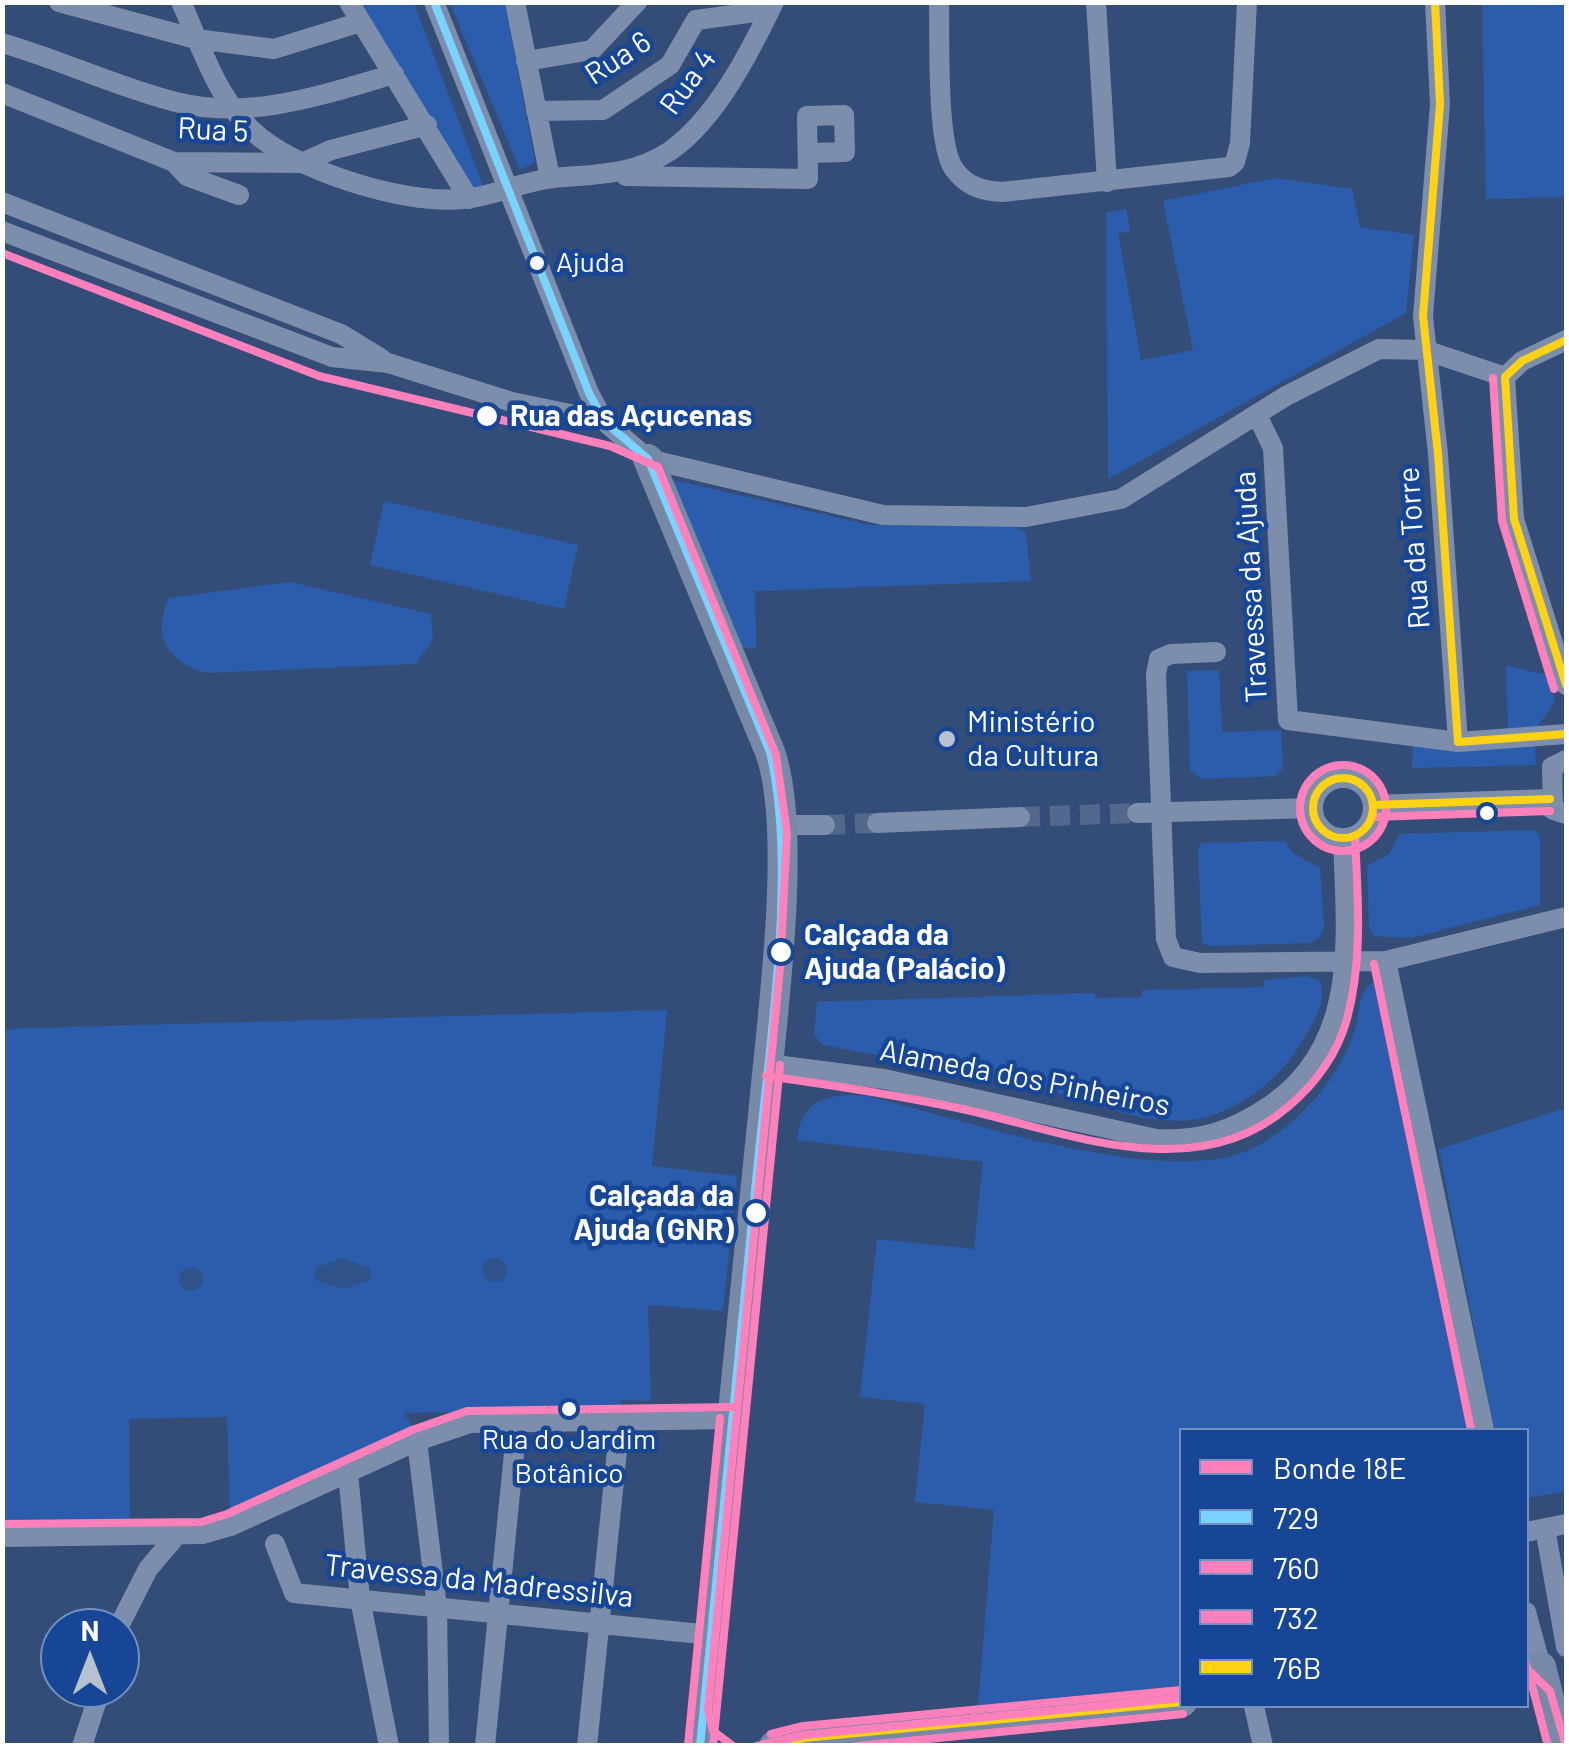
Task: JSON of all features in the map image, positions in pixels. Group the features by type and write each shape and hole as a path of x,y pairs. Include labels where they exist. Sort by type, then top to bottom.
{"street":[{"path":"59,2 196,39 274,49 361,22"},
{"path":"181,2 233,109 261,138 302,163"},
{"path":"349,2 469,199"},
{"path":"434,2 576,363 604,421 648,459 777,774 780,825 768,1064 700,1746"},
{"path":"515,2 550,178"},
{"path":"526,61 592,50 637,2"},
{"path":"938,2 946,148 955,171 982,190 1002,192 1208,172 1236,162 1247,2"},
{"path":"1096,2 1107,182"},
{"name":"Rua da Torre","path":"1434,2 1440,104 1423,316 1438,454 1458,742"},
{"name":"Rua 4","path":"302,163 412,196 469,199 550,178 609,176 669,152 699,127 772,6"},
{"name":"Rua 6","path":"536,111 603,110 670,65 696,20 772,6"},
{"path":"2,42 178,103 233,109 312,98 394,74"},
{"name":"Rua 5","path":"2,94 174,162 302,163 331,150 428,126"},
{"path":"609,176 808,179 808,152"},
{"path":"174,162 187,176 239,195"},
{"path":"2,202 325,328 388,363"},
{"path":"2,230 332,357 388,363 512,402 604,421"},
{"path":"1505,377 1522,361 1566,340"},
{"path":"648,459 883,516 1026,517 1121,499 1257,415 1368,353 1391,348 1425,350 1505,377"},
{"path":"1505,377 1514,519 1566,685"},
{"name":"Travessa da Ajuda","path":"1257,415 1273,448 1288,720 1458,742 1566,734"},
{"path":"1546,630 1566,620"},
{"path":"1216,652 1171,654 1159,659 1156,674 1166,939 1173,957 1200,963 1386,960 1566,918"},
{"path":"1373,805 1562,815 1552,767 1566,756"},
{"path":"1336,778 1365,787 1373,805 1366,828 1344,838 1318,826 1312,808 1319,789 1336,778"},
{"path":"1137,813 1312,808"},
{"path":"878,823 1020,817"},
{"path":"780,825 825,824"},
{"name":"Alameda dos Pinheiros","path":"768,1064 884,1078 1118,1132 1192,1140 1220,1134 1249,1120 1305,1077 1324,1052 1335,1022 1346,960 1344,838"},
{"path":"1386,960 1484,1428"},
{"path":"2,1536 176,1536 231,1526 418,1441 470,1423 732,1419"},
{"path":"587,1746 620,1421"},
{"path":"485,1746 517,1422"},
{"path":"418,1441 437,1607 439,1746"},
{"path":"348,1473 360,1599 389,1746"},
{"path":"1546,1528 1566,1647"},
{"path":"128,1608 148,1569 176,1536"},
{"name":"Travessa da Madressilva","path":"274,1544 294,1593 711,1635"},
{"path":"1529,1633 1534,1668 1562,1740"},
{"path":"774,1746 928,1736 1179,1702"},
{"path":"82,1746 94,1708"},
{"path":"1254,1708 1263,1746"}],"shaded area":[{"path":"356,3 414,3 485,191 472,189"},
{"path":"450,3 505,3 535,162 520,170"},
{"path":"1482,3 1566,3 1566,197 1486,199"},
{"path":"1275,178 1352,189 1360,227 1414,235 1406,313 1108,479 1106,213 1126,209 1130,231 1118,234 1141,360 1193,350 1163,201"},
{"path":"669,479 870,525 1015,526 1026,533 1031,581 755,591 756,648 738,648"},
{"path":"384,501 578,545 564,609 370,565"},
{"path":"290,582 431,614 433,639 416,664 205,673 181,662 166,646 162,624 169,598"},
{"path":"1506,665 1549,676 1555,702 1537,727 1508,730"},
{"path":"1219,670 1222,732 1281,730 1283,769 1275,776 1201,779 1190,770 1187,671"},
{"path":"1535,742 1536,765 1412,768 1413,746"},
{"path":"1533,830 1540,836 1540,905 1411,938 1374,936 1369,928 1367,866 1389,854 1400,834"},
{"path":"1285,841 1293,853 1320,868 1324,928 1320,937 1310,943 1202,943 1198,848 1202,843"},
{"path":"1306,976 1319,980 1321,1005 1292,1057 1254,1094 1223,1111 1191,1120 1131,1115 1008,1080 823,1045 814,1035 817,1002 1095,993 1095,998 1142,997 1142,990 1264,987 1264,980"},
{"path":"1374,982 1467,1428 1179,1428 1179,1686 978,1706 994,1510 915,1502 925,1404 860,1397 877,1239 974,1249 983,1162 797,1140 804,1115 820,1101 867,1096 1059,1146 1163,1161 1209,1160 1256,1147 1313,1101 1345,1054 1369,985"},
{"path":"667,1010 652,1166 737,1176 723,1311 648,1305 651,1401 621,1400 621,1409 403,1413 414,1427 230,1511 227,1417 129,1419 130,1520 3,1523 3,1029"},
{"path":"1566,1108 1566,1491 1529,1498 1529,1428 1494,1428 1439,1149"},
{"path":"343,1258 370,1268 371,1280 343,1289 315,1280 315,1268"},
{"path":"495,1258 507,1270 495,1282 483,1270"},
{"path":"191,1267 203,1279 191,1291 179,1279"}],"tunnel":[{"path":"1020,817 1137,813"},
{"path":"825,825 877,823"}],"tram line":[{"name":"18E","path":"2,253 319,376 610,446 658,467 776,755 787,833 780,967 708,1710 713,1731 733,1746"},
{"name":"18E","path":"1529,1671 1550,1691 1566,1746"},
{"name":"18E","path":"757,1746 804,1735 1179,1698"}],"transit line":[{"name":"729","path":"434,2 589,393 604,421 648,459 770,752 778,797 782,897 775,1003 700,1746"},
{"name":"76B","path":"1435,2 1440,104 1423,316 1438,454 1458,742 1566,734"},
{"name":"76B","path":"1566,340 1522,361 1505,377 1514,519 1566,685"},
{"name":"760","path":"1493,378 1502,521 1554,689"},
{"name":"760","path":"1343,765 1373,778 1386,808 1373,838 1343,851 1313,838 1300,808 1313,778 1343,765"},
{"name":"76B","path":"1343,778 1364,787 1373,808 1364,829 1343,838 1322,829 1313,808 1322,787 1343,778"},
{"name":"76B","path":"1373,805 1550,799"},
{"name":"760","path":"1373,817 1550,811"},
{"name":"760","path":"766,1076 938,1104 1130,1147 1172,1149 1213,1144 1252,1131 1308,1088 1343,1032 1357,952 1355,838"},
{"name":"760","path":"1374,964 1471,1428"},
{"name":"760","path":"713,1746 780,1065"},
{"name":"732","path":"2,1524 201,1522 227,1514 412,1430 467,1411 732,1407"},
{"name":"732","path":"688,1745 720,1418"},
{"name":"760","path":"1529,1674 1548,1746"},
{"name":"732","path":"771,1734 803,1726 1179,1690"},
{"name":"76B","path":"776,1746 804,1738 1179,1702"},
{"name":"760","path":"857,1746 1183,1714"}],"place":[{"name":"Ajuda","path":"537,263"},
{"name":"Rua das Açucenas","path":"487,416"},
{"name":"Ministério da Cultura","path":"947,739"},
{"name":"Calçada da Ajuda (Palácio)","path":"781,952"},
{"name":"Calçada da Ajuda (GNR)","path":"756,1213"},
{"name":"Rua do Jardim Botânico","path":"569,1409"}]}
